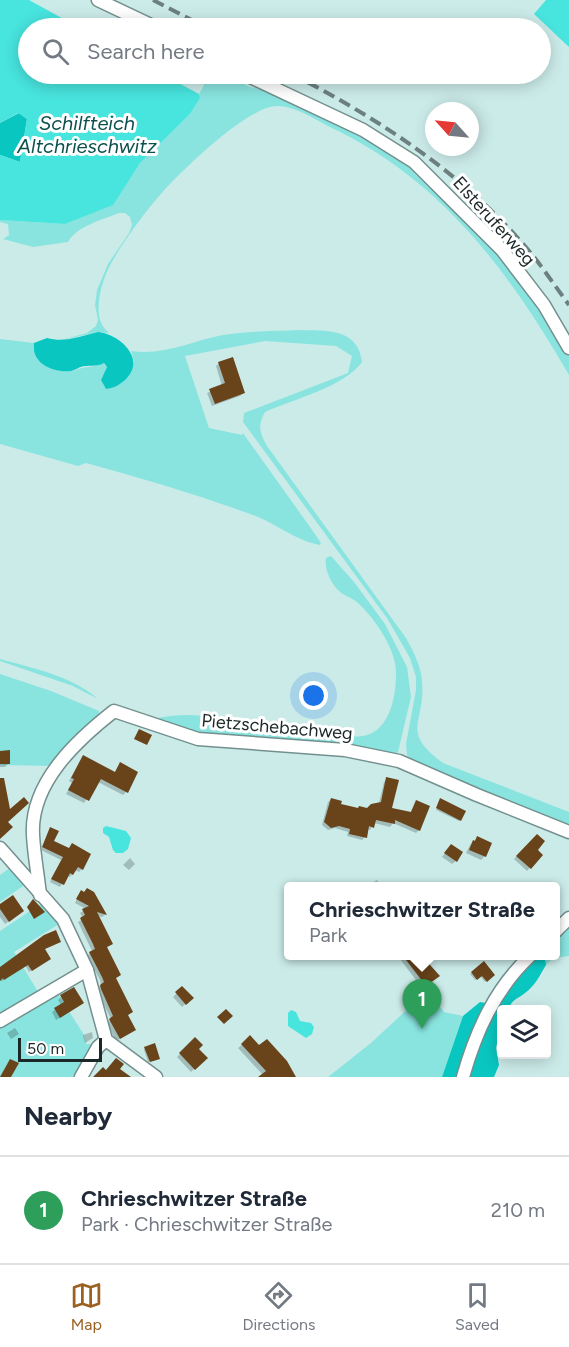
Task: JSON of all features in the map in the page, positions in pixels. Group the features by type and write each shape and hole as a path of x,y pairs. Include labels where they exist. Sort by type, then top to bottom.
{"street":[{"path":"98,0 136,18"},
{"name":"Elsteruferweg","path":"265,84 363,130 414,162 502,250 544,305 569,348"},
{"name":"Pietzschebachweg","path":"40,895 33,834 35,810 42,790 78,743 114,711 198,740 345,750 399,761 569,832"},
{"path":"0,848 63,919 87,970 106,1040 156,1077"},
{"path":"463,1077 472,1045 492,1004 514,970 525,960"},
{"path":"0,1021 87,970"},
{"path":"81,1077 98,1047 106,1040"}],"shaded area":[{"path":"204,84 244,84 272,92 378,144 406,163 493,248 525,289 569,356 569,375 522,300 496,264 438,200 368,147 303,113 277,106 264,109 249,117 215,142 170,185 138,222 116,255 102,285 99,317 109,333 98,332 57,341 87,333 96,326 98,320 95,305 97,290 108,264 129,233 132,225 130,217 125,213 119,213 84,228 72,236 68,242 33,247 3,239 9,235 8,224 0,220 65,224 112,205 140,163 190,114 200,98 199,94"},
{"path":"19,113 27,119 20,162 0,155 0,123"},
{"path":"299,330 329,331 347,337 354,342 362,362 343,379 318,392 265,412 260,425 261,433 267,446 409,643 421,675 422,695 418,734 422,743 443,763 569,812 569,828 412,760 407,755 406,744 416,690 416,677 410,658 387,618 243,422 244,413 348,373 352,356 336,346 265,341 185,356 209,428 242,435 243,433 321,543 320,545 302,540 253,515 191,494 86,463 78,466 0,444 0,339 34,343 33,349 73,371 103,363 107,367 101,380 106,389 116,386 126,375 134,361 131,351 166,350 232,334"},
{"path":"98,332 114,337 132,355 132,370 127,378 115,387 106,389 101,380 107,367 104,363 64,371 45,366 36,357 34,343 47,338 67,339"},
{"path":"331,556 354,582 385,624 407,667 411,697 398,752 393,755 191,732 153,719 195,715 267,728 311,730 356,737 377,730 383,724 391,708 395,691 396,674 393,655 371,617 358,603 341,593 333,584 326,562 326,558"},
{"path":"0,659 64,679 88,691 98,699 73,686 0,661"},
{"path":"0,674 51,691 99,711 99,718 55,766 0,765"},
{"path":"10,868 26,884 0,902 0,875"},
{"path":"42,903 59,924 14,952 40,995 0,1017 0,931"},
{"path":"569,922 569,956 560,957 560,931"},
{"path":"545,960 546,965 529,990 511,1005 497,1005 528,962"},
{"path":"427,991 444,1012 463,1016 442,1077 328,1077 371,1043"},
{"path":"57,992 84,1035 86,1044 97,1044 78,1077 0,1077 0,1025"},
{"path":"480,1002 497,1005 496,1048 499,1065 494,1077 442,1077 463,1016"}],"water":[{"name":"Schilfteich Altchrieschwitz","path":"0,0 29,0 62,18 18,18 18,84 180,84 199,94 200,98 190,114 140,163 113,205 65,224 0,220 0,155 20,162 27,119 18,113 0,123"},
{"path":"546,0 569,0 569,47 551,30 551,18 538,18 534,14"},
{"path":"106,826 126,831 131,838 128,849 123,853 116,853 113,850 109,837 103,833 103,828"},
{"path":"291,1010 296,1012 300,1021 311,1023 314,1027 312,1034 306,1038 288,1026 288,1013"}],"building":[{"path":"233,357 245,393 215,404 209,389 225,383 218,362"},
{"path":"139,729 152,735 147,745 134,739"},
{"path":"10,750 10,764 0,764 0,751"},
{"path":"83,755 115,772 120,762 138,772 128,793 101,779 89,801 68,790 74,779 71,778"},
{"path":"386,777 399,780 392,808 411,812 416,800 430,806 420,831 395,820 395,824 376,820 374,828 369,826 367,838 349,834 350,829 339,826 331,828 324,822 331,798 342,801 341,804 358,808 359,806 367,808 371,804 381,802"},
{"path":"0,778 4,778 10,809 24,797 29,803 8,822 13,827 0,839"},
{"path":"440,798 466,811 461,821 436,808"},
{"path":"50,827 59,831 54,841 69,848 72,843 91,854 83,870 78,867 73,875 70,873 64,885 51,879 63,857 42,847"},
{"path":"537,834 545,841 538,850 543,855 531,869 516,856"},
{"path":"477,836 492,843 486,857 469,850"},
{"path":"451,844 463,852 457,862 444,853"},
{"path":"87,888 94,892 107,915 97,912 113,944 107,947 121,975 116,978 133,1012 128,1015 136,1030 120,1039 109,1019 113,1016 100,985 104,982 89,952 95,949 80,918 85,915 82,909 89,906 76,899 81,890 84,892"},
{"path":"13,895 24,911 9,922 0,909 0,904"},
{"path":"33,899 45,912 34,919 27,907"},
{"path":"56,930 61,942 45,949 51,959 32,971 28,965 0,981 0,967 44,935"},
{"path":"406,960 426,960 440,976 426,986"},
{"path":"484,961 495,975 487,982 482,976 477,980 471,972"},
{"path":"182,986 194,998 186,1005 175,992"},
{"path":"74,987 84,1003 60,1018 54,1008 64,1002 60,995"},
{"path":"226,1009 233,1016 224,1024 217,1017"},
{"path":"250,1035 259,1045 267,1039 287,1061 296,1077 258,1077 266,1071 241,1044"},
{"path":"195,1037 203,1045 199,1049 208,1058 195,1070 179,1053"},
{"path":"155,1043 160,1059 150,1062 144,1047"},
{"path":"116,1058 124,1064 120,1069 131,1077 93,1077 103,1067 106,1070"},
{"path":"10,1059 19,1063 11,1077 0,1077"}],"railway":[{"path":"153,0 188,18"},
{"path":"311,84 412,145 466,188 492,211 523,244 569,305"}],"place":[{"name":"Chrieschwitzer Straße","path":"422,1029"}]}
